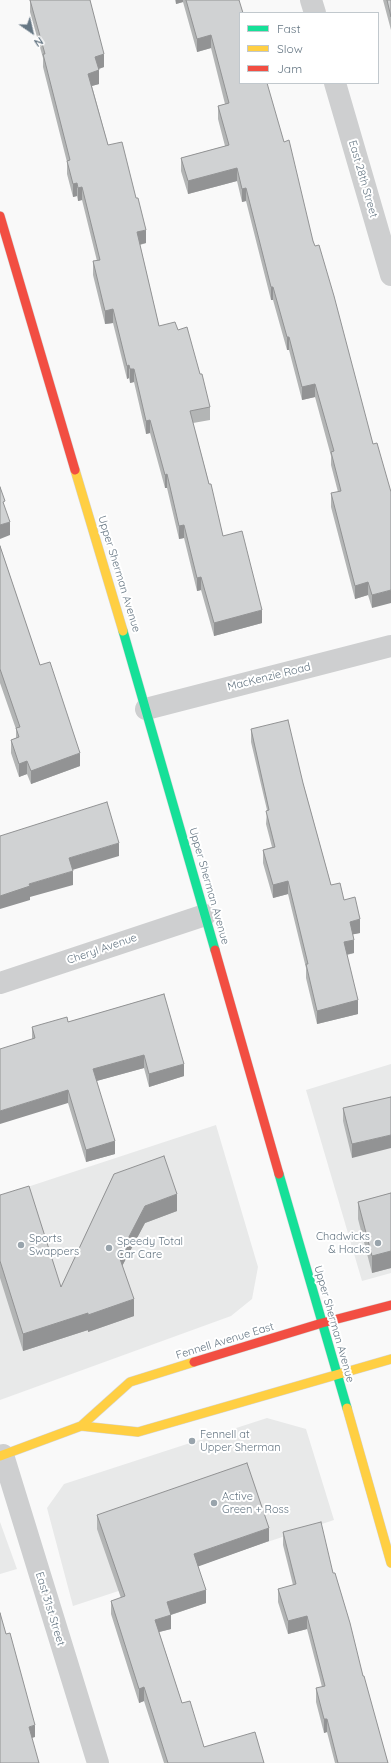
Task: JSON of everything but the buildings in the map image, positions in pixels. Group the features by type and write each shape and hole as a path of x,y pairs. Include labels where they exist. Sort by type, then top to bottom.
{"main road":[{"name":"Upper Sherman Avenue","path":"0,216 146,709 391,1563"},
{"name":"Fennell Avenue East","path":"1,1456 81,1426 130,1382 322,1324 391,1305"},
{"name":"Fennell Avenue East","path":"81,1426 138,1432 391,1359"}],"street":[{"path":"311,0 315,12"},
{"name":"East 28th Street","path":"335,84 391,275"},
{"name":"MacKenzie Road","path":"146,709 391,646"},
{"name":"Cheryl Avenue","path":"0,983 205,915"},
{"name":"East 31st Street","path":"1,1456 98,1763"}],"shaded area":[{"path":"391,1064 391,1273 362,1281 306,1090"},
{"path":"216,1125 258,1267 252,1299 231,1316 0,1400 0,1196"},
{"path":"267,1418 306,1429 334,1520 73,1606 47,1508 64,1484"},
{"path":"0,1522 17,1569 0,1574"}],"traffic: fast":[{"path":"123,631 215,950"},
{"path":"279,1174 347,1408"}],"traffic: slow":[{"path":"75,470 123,631"},
{"path":"81,1426 138,1432 391,1359"},
{"path":"0,1456 81,1426 130,1382 194,1362"},
{"path":"347,1408 391,1563"}],"traffic: jam":[{"path":"0,216 75,470"},
{"path":"215,950 279,1174"},
{"path":"194,1362 322,1323 391,1305"}],"place":[{"name":"Chadwicks & Hacks","path":"378,1243"},
{"name":"Sports Swappers","path":"21,1245"},
{"name":"Speedy Total Car Care","path":"109,1248"},
{"name":"Fennell at Upper Sherman","path":"192,1441"},
{"name":"Active Green + Ross","path":"214,1503"}]}
